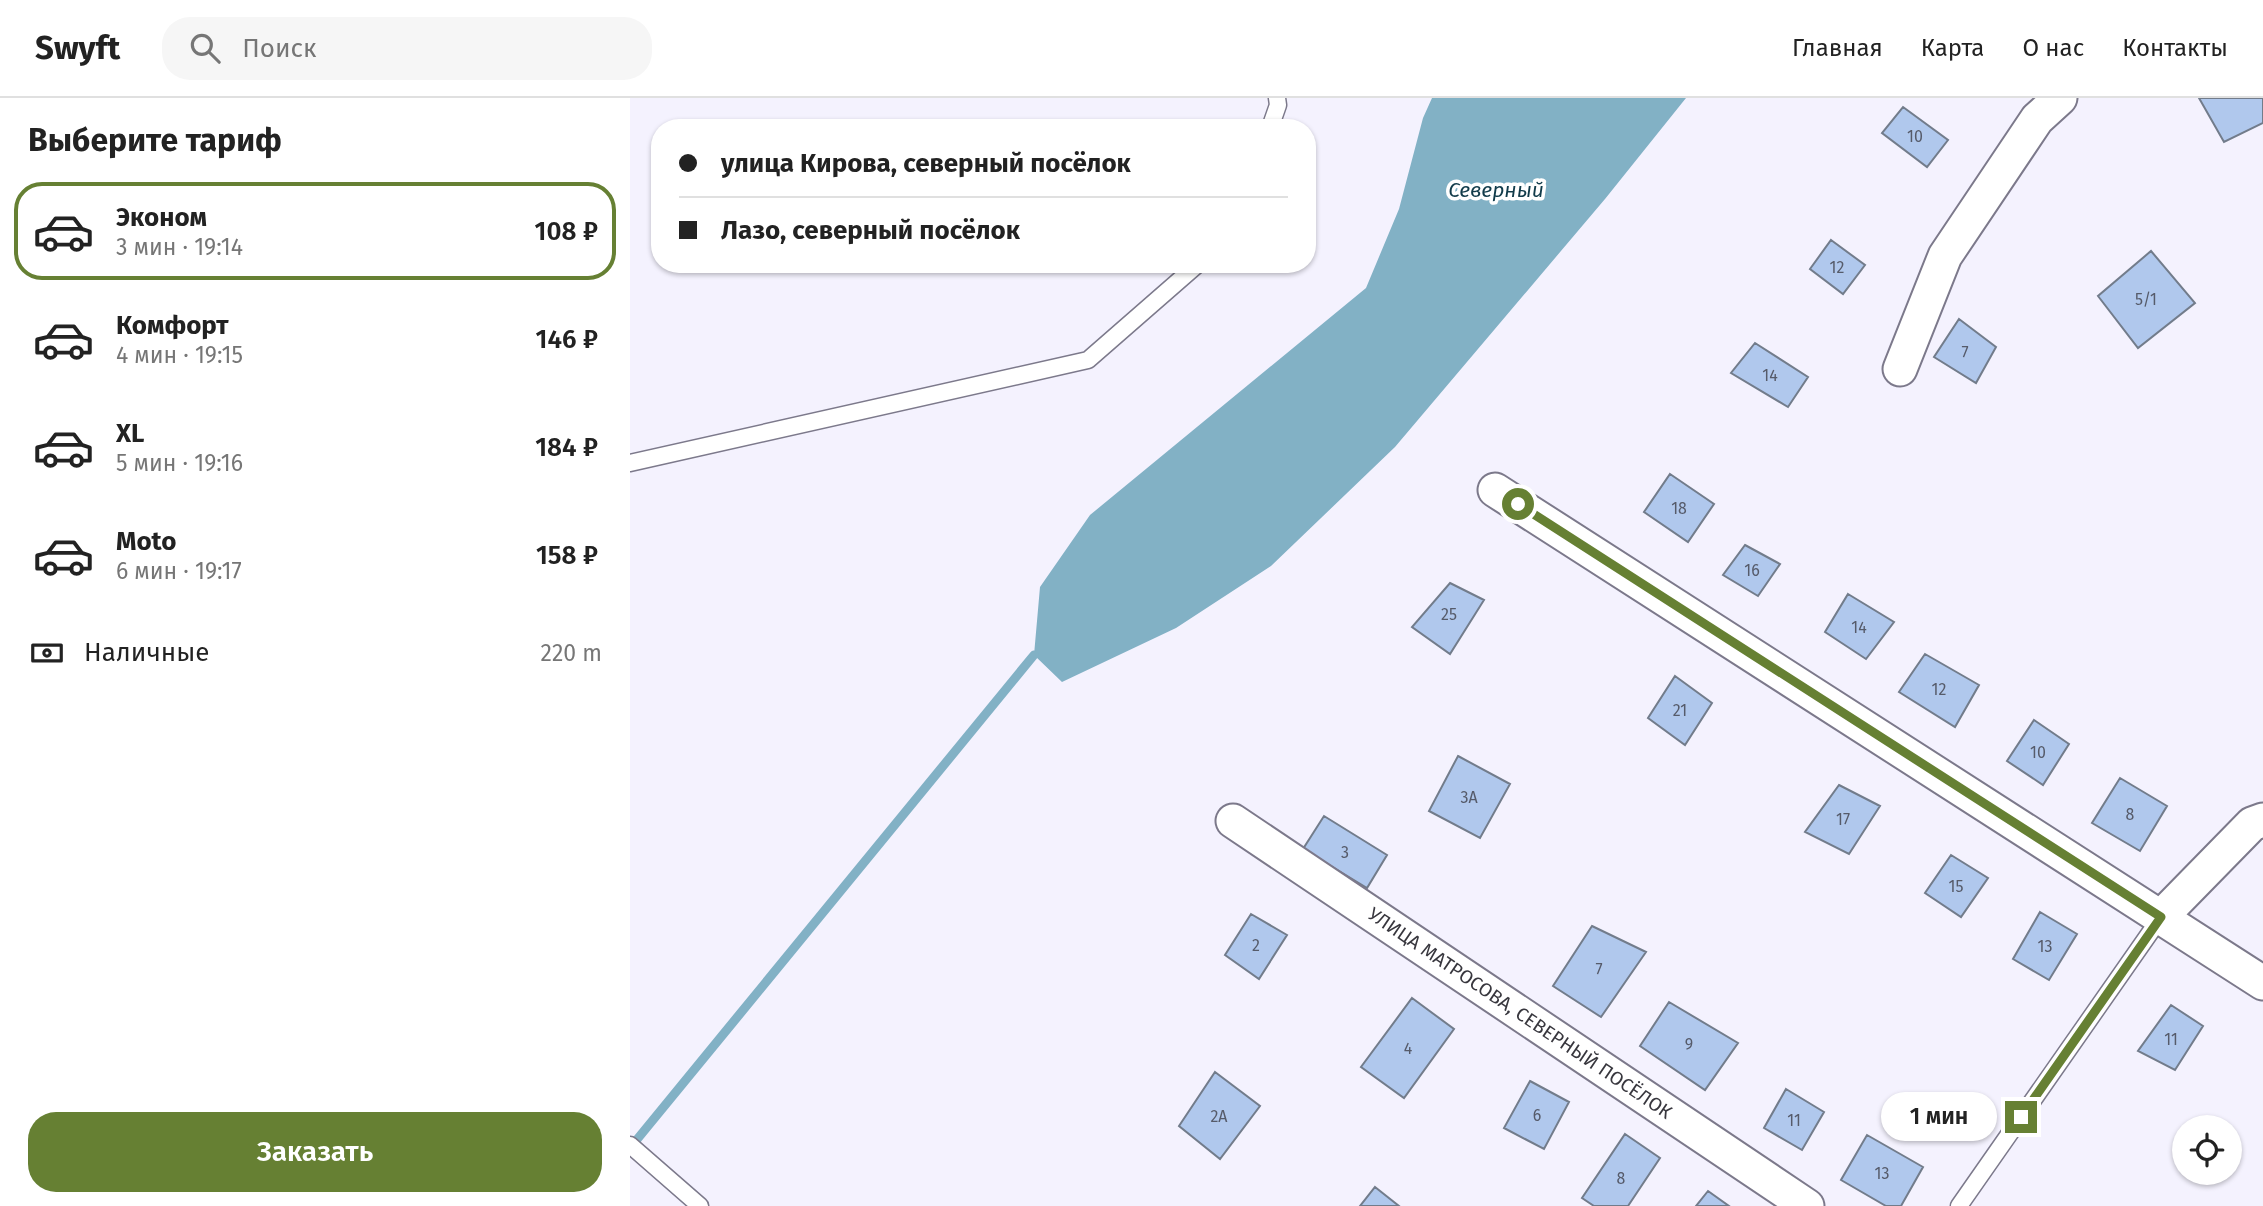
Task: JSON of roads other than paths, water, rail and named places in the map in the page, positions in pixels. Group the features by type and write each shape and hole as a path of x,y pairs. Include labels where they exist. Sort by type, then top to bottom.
{"street":[{"path":"1900,369 1945,256 2036,119 2060,98"},
{"path":"1495,490 2263,983"},
{"path":"2161,917 2252,824 2263,820"},
{"name":"УЛИЦА МАТРОСОВА, СЕВЕРНЫЙ ПОСЁЛОК","path":"1233,821 1808,1206"}],"lane":[{"path":"1273,119 1278,105 1277,98"},
{"path":"630,463 1088,360 1188,273"},
{"path":"1959,1206 2161,917"},
{"path":"630,1145 700,1206"}],"water":[{"name":"Северный","path":"1432,98 1686,98 1605,199 1395,447 1271,566 1176,628 1062,682 1034,655 1040,587 1090,515 1366,288 1399,209 1423,118"}],"waterway":[{"path":"630,1148 1034,655"}]}
